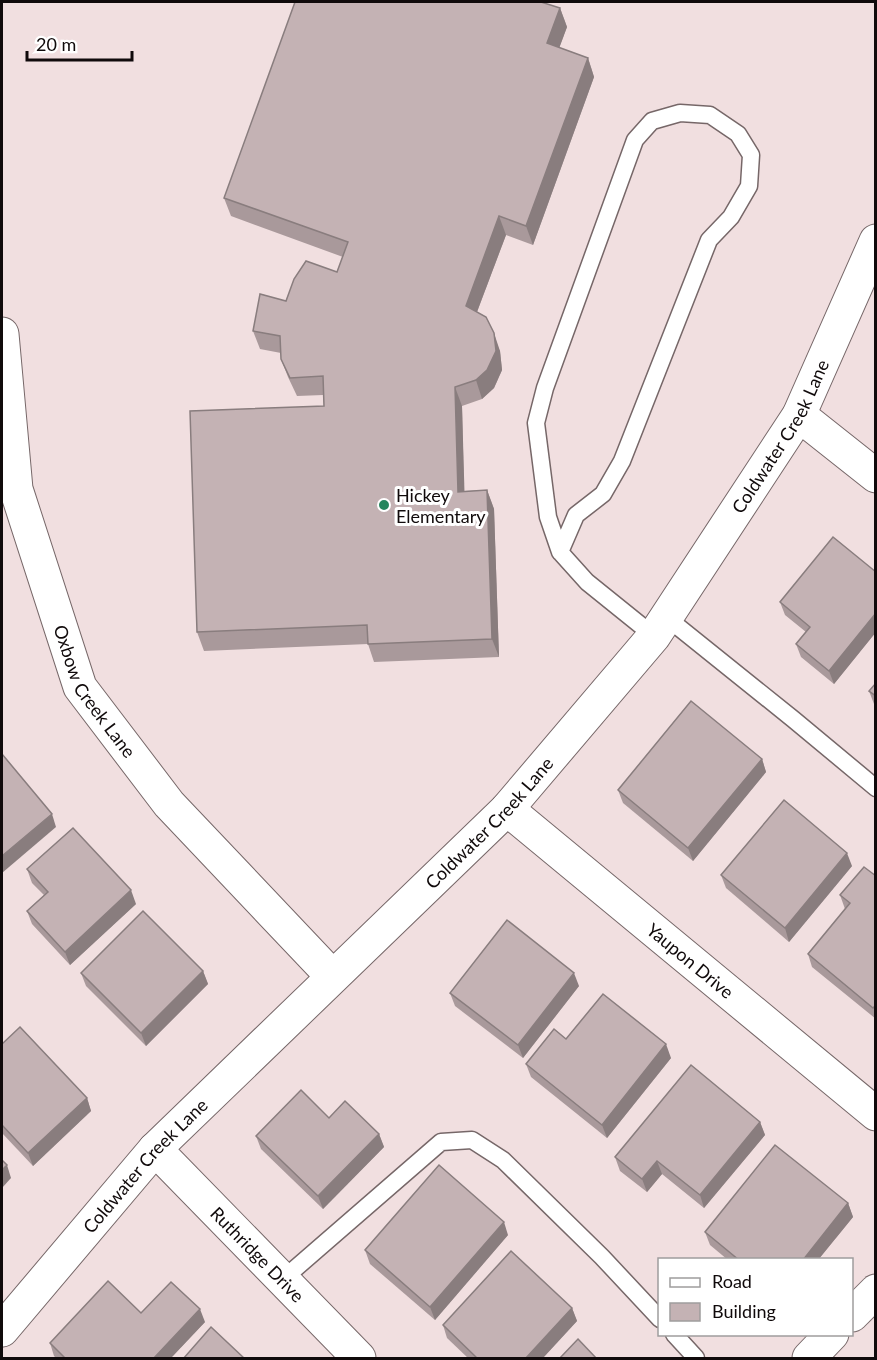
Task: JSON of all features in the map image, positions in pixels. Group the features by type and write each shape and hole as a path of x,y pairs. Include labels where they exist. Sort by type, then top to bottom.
{"street":[{"name":"Coldwater Creek Lane","path":"2,1330 155,1149 507,809 660,627 799,415 876,241"},
{"name":"Oxbow Creek Lane","path":"2,334 16,489 80,687 169,804 332,976"},
{"path":"799,415 876,476"},
{"name":"Yaupon Drive","path":"507,809 876,1114"},
{"name":"Ruthridge Drive","path":"155,1149 359,1359"},
{"path":"853,1314 876,1291"},
{"path":"809,1359 831,1336"}],"lane":[{"path":"560,552 576,516 603,494 622,461 709,240 731,217 749,186 751,155 738,134 710,115 680,113 652,121 635,140 545,388 536,423 548,517 560,552 587,582 660,627 793,719 876,788"},
{"path":"282,1280 441,1142 472,1140 503,1160 602,1257 658,1317"},
{"path":"675,1336 696,1359"}],"building":[{"path":"295,2 541,2 560,8 547,43 588,58 526,226 499,216 466,306 486,317 494,333 496,351 487,370 476,380 455,387 458,492 487,490 492,639 368,644 367,625 197,632 190,411 324,406 323,376 290,378 281,359 280,336 253,331 260,294 286,301 294,279 306,261 337,272 348,242 224,198"},
{"path":"833,537 876,572 876,613 829,671 796,644 810,627 780,602"},
{"path":"876,683 876,696 869,691"},
{"path":"691,701 762,759 688,848 618,790"},
{"path":"2,754 52,814 2,856"},
{"path":"784,800 847,853 785,928 721,875"},
{"path":"73,828 131,890 65,952 27,911 48,892 27,869"},
{"path":"864,867 876,876 876,1005 873,1008 808,954 850,903 840,895"},
{"path":"143,911 203,971 141,1033 81,973"},
{"path":"507,920 574,973 518,1045 450,993"},
{"path":"603,994 666,1044 602,1125 526,1064 554,1029 566,1039"},
{"path":"20,1027 87,1098 28,1153 2,1125 2,1044"},
{"path":"691,1065 760,1122 700,1195 657,1161 642,1179 615,1157"},
{"path":"301,1090 329,1118 345,1101 379,1134 318,1196 256,1136"},
{"path":"775,1145 848,1203 805,1258 737,1258 705,1232"},
{"path":"2,1160 7,1165 2,1170"},
{"path":"439,1165 504,1222 430,1307 365,1250"},
{"path":"511,1251 572,1308 525,1359 478,1359 443,1325"},
{"path":"108,1281 141,1313 171,1282 200,1309 153,1359 66,1359 50,1343"},
{"path":"211,1327 245,1359 183,1359"},
{"path":"578,1339 597,1359 559,1359"}],"place":[{"name":"Hickey Elementary","path":"384,505"}]}
